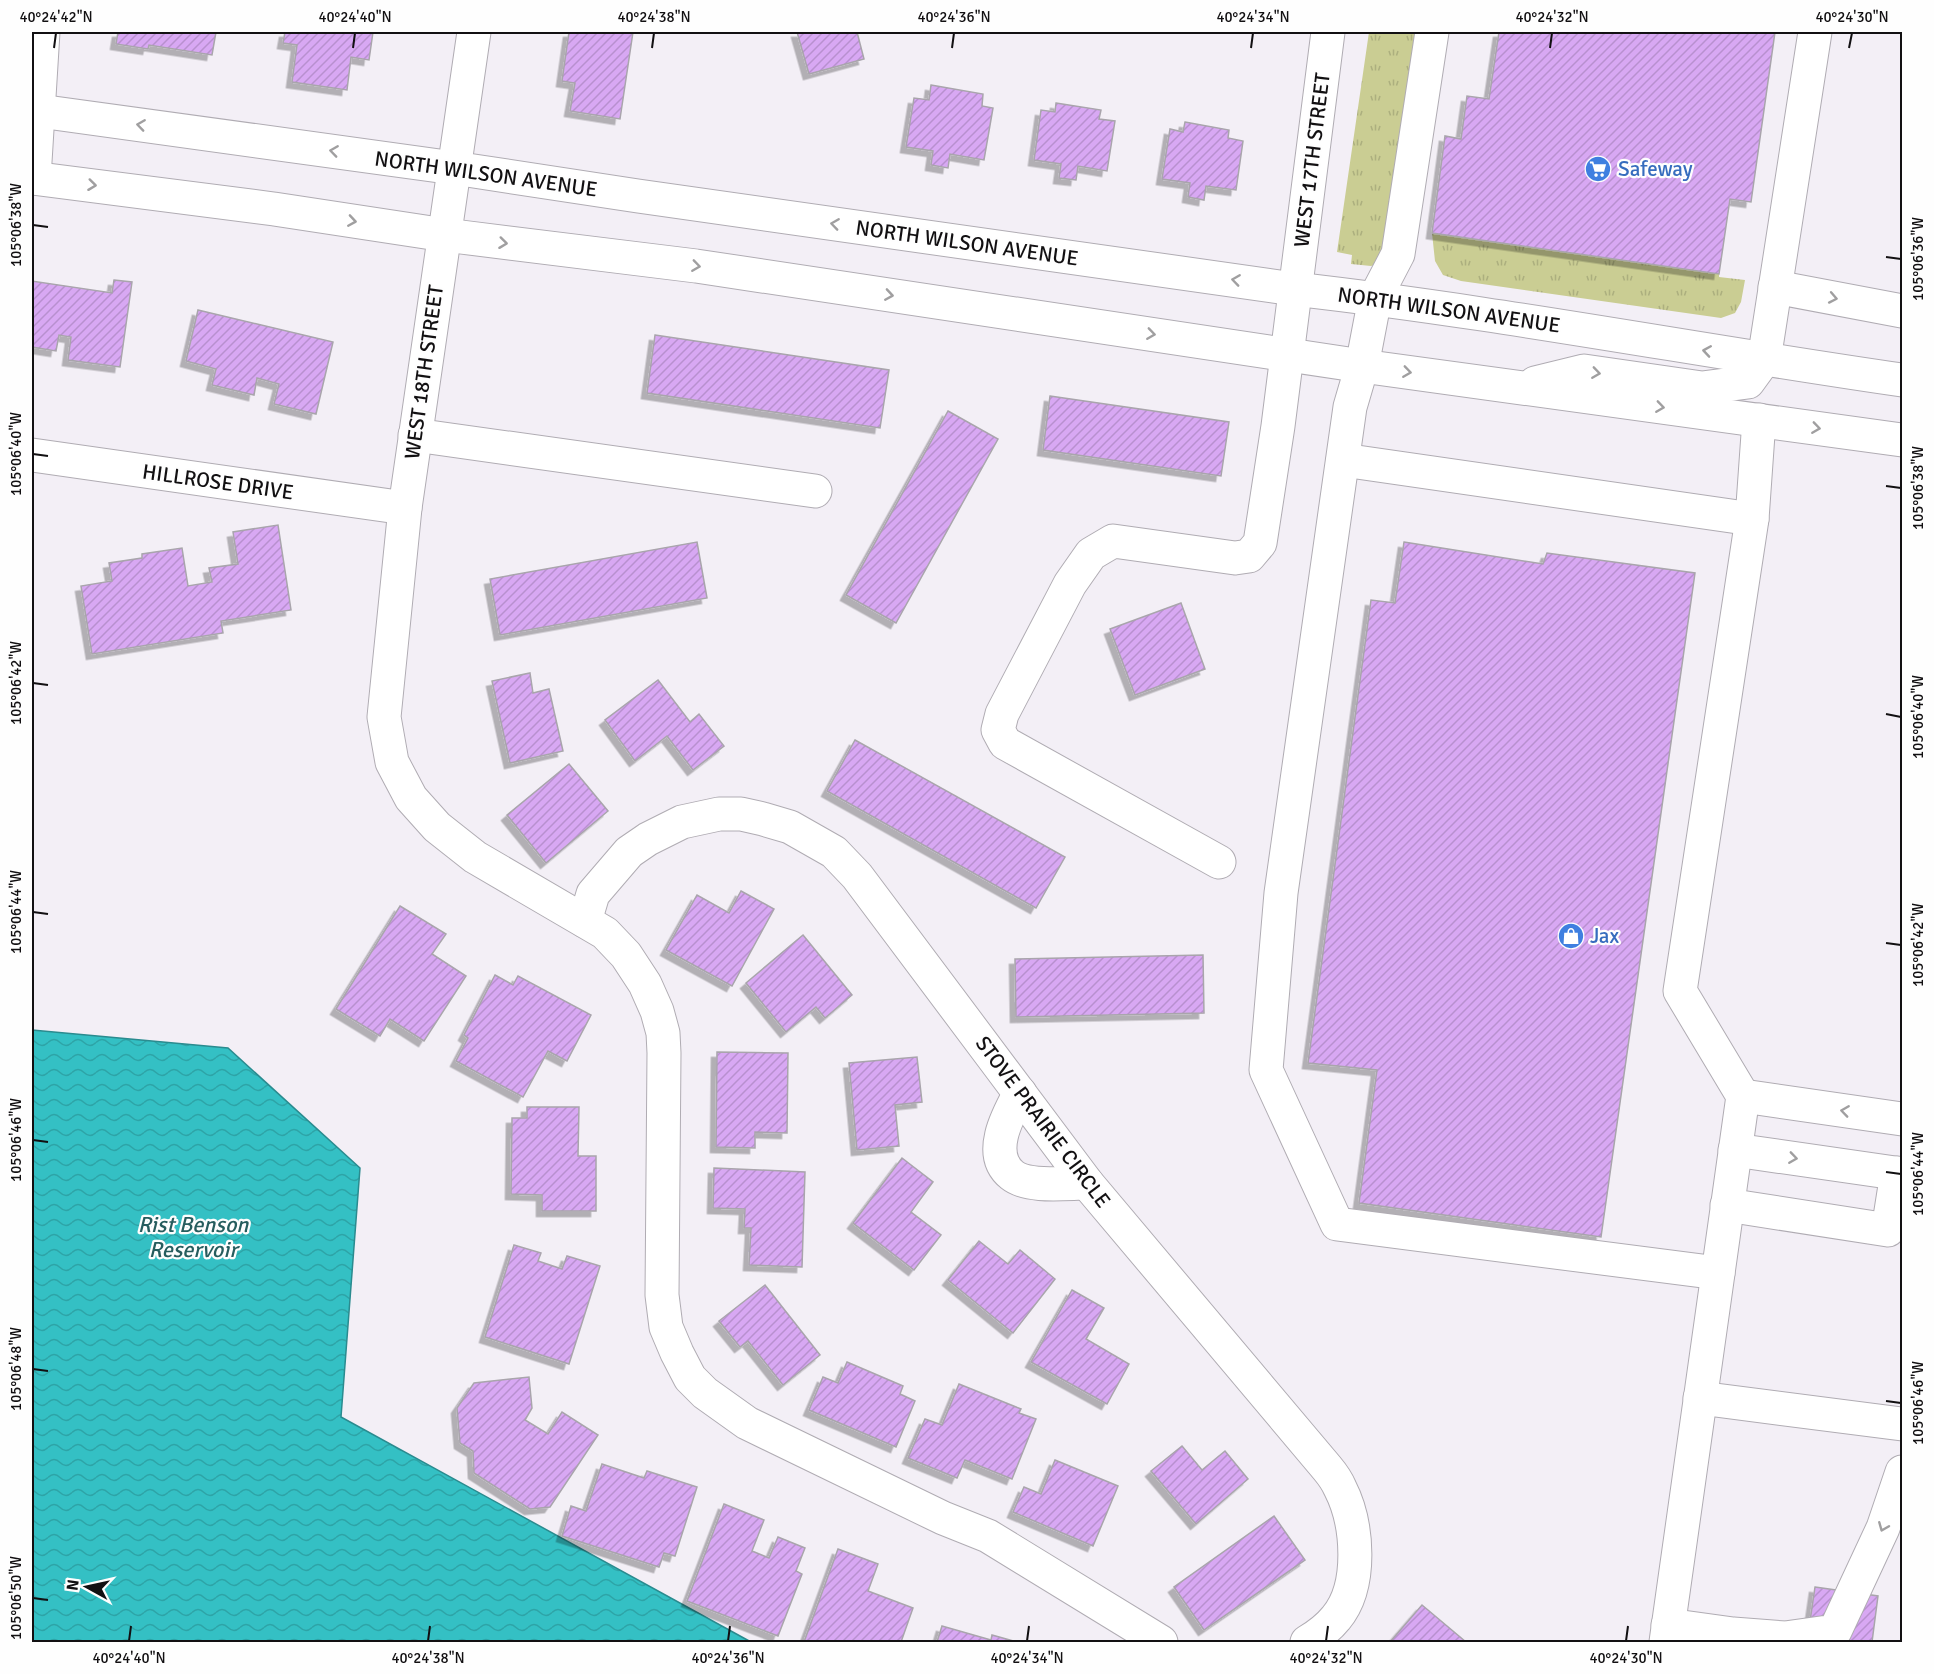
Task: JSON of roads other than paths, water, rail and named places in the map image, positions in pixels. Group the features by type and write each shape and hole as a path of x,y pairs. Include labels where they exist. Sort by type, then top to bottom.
{"street":[{"path":"43,32 34,111 33,178 274,209 445,236 696,266 1362,366 1902,440"},
{"path":"454,168 474,32"},
{"name":"WEST 17TH STREET","path":"1219,862 1005,743 998,730 1002,714 1070,585 1091,555 1113,541 1235,558 1249,556 1260,543 1287,353 1321,32"},
{"path":"1432,32 1398,254 1375,298 1362,366 1350,407 1281,893 1266,1070 1337,1224 1718,1273"},
{"path":"1519,387 1584,371 1702,388 1748,382 1764,360 1815,32"},
{"name":"NORTH WILSON AVENUE","path":"34,111 454,168 1294,289 1375,298 1902,380"},
{"name":"WEST 18TH STREET","path":"405,508 454,168"},
{"path":"1775,287 1902,311"},
{"path":"1758,420 1752,519 1680,991 1743,1096 1667,1634 1733,1634 1785,1638 1835,1630 1883,1528 1902,1472"},
{"path":"416,435 815,491"},
{"name":"HILLROSE DRIVE","path":"32,455 405,508"},
{"path":"1343,460 1752,519"},
{"path":"405,508 384,717 392,762 411,798 437,827 475,857 605,933 626,955 645,984 663,1033 662,1295 666,1327 676,1353 690,1378 705,1393 747,1423 943,1518 988,1536 1161,1642"},
{"name":"STOVE PRAIRIE CIRCLE","path":"585,921 593,894 630,852 648,839 682,822 719,814 741,814 790,827 834,852 857,876 1087,1183 1327,1468 1340,1487 1354,1534 1355,1557 1352,1579 1346,1600 1337,1617 1307,1642"},
{"path":"1020,1093 1004,1120 1001,1146 1003,1162 1013,1176 1032,1182 1087,1183"},
{"path":"1743,1096 1902,1119"},
{"path":"1727,1205 1888,1230 1900,1174 1735,1150"},
{"path":"1700,1398 1902,1424"}],"water":[{"name":"Rist Benson Reservoir","path":"32,1030 228,1048 360,1168 341,1417 751,1642 32,1642"}],"place":[{"name":"Safeway","path":"1598,169"},
{"name":"Jax","path":"1571,936"}]}
